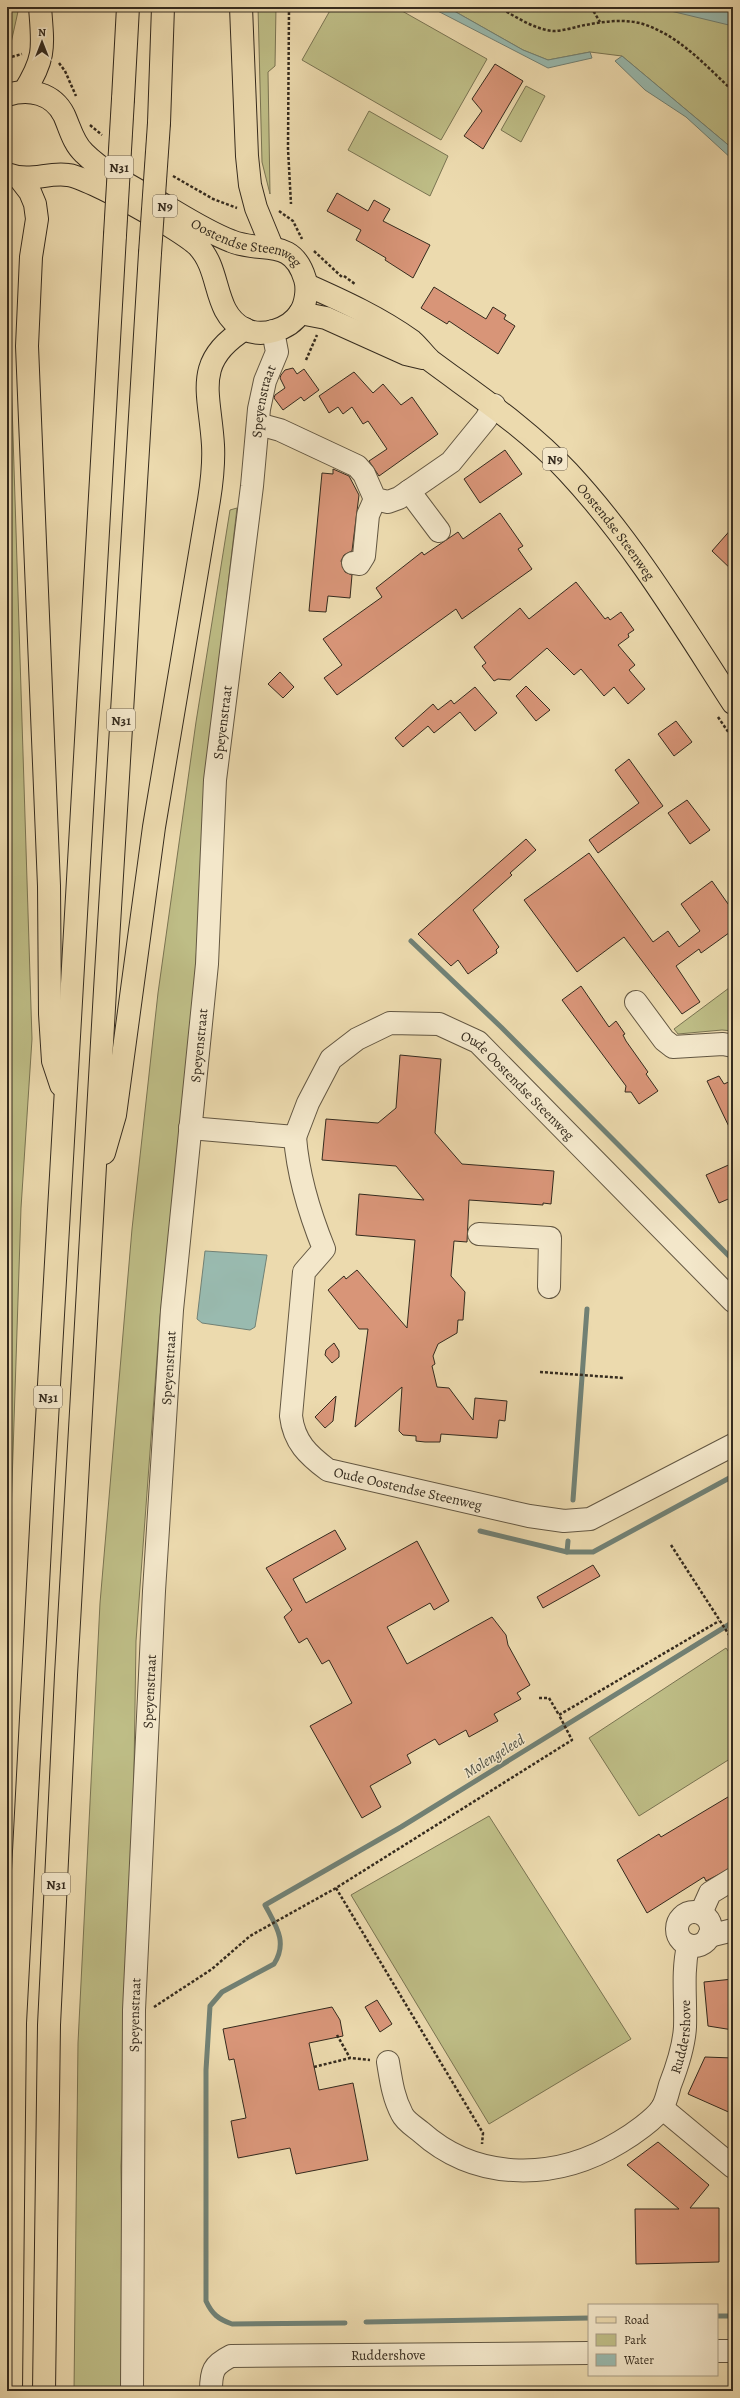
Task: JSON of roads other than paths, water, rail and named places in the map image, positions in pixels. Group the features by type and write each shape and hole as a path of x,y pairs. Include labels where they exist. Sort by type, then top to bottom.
{"main road":[{"path":"15,93 36,70 42,54 40,7"},
{"name":"N31","path":"11,2391 15,2023 43,1489 128,7"},
{"name":"N31","path":"44,2391 49,2025 94,1186 158,123 163,7"},
{"path":"241,7 250,178 256,208 272,247"},
{"name":"Oostendse Steenweg","path":"15,93 36,92 55,103 64,114 74,140 83,152 98,165 173,211 234,242 272,247 285,251 295,259 303,271 307,285 300,313 326,318 360,321"},
{"name":"Oostendse Steenweg","path":"13,176 66,174 89,180 188,237 207,257 214,272 224,309 233,320 245,329"},
{"path":"13,176 30,192 35,204 37,219 31,257 27,346 48,886 50,1014 53,1061 66,1100"},
{"name":"Oostendse Steenweg","path":"307,285 406,354 430,360 494,406 557,461 597,506 656,584 724,708"},
{"path":"94,1186 115,1115 154,827 210,500 213,470 207,389 209,371 216,354 226,342 245,329 260,333 275,342 300,313"}],"street":[{"name":"Speyenstraat","path":"132,2391 134,2010 154,1591 172,1310 207,964 215,780 252,486 261,396 275,342"},
{"path":"375,499 388,502 399,498 451,462 486,420 494,406"},
{"path":"258,424 280,430 357,466 364,474 375,499 368,516 364,556 359,564 353,563"},
{"path":"409,491 439,531"},
{"path":"636,1002 664,1040 673,1047 723,1044 733,1046"},
{"name":"Oude Oostendse Steenweg","path":"733,1301 478,1042 439,1024 390,1023 357,1038 331,1059 308,1103 295,1136 297,1158 308,1210 324,1249 304,1272 291,1416 294,1432 302,1447 312,1458 328,1470 529,1516 564,1521 590,1519 733,1445"},
{"path":"190,1128 295,1136"},
{"path":"479,1234 550,1238 549,1287"},
{"path":"700,1913 710,1893 733,1879"},
{"path":"710,1936 710,1923 700,1913 686,1913 678,1922 676,1927 686,1954 699,1946 710,1936 733,1930"},
{"name":"Ruddershove","path":"388,2062 392,2092 402,2115 431,2141 464,2159 497,2169 536,2171 569,2166 601,2154 632,2135 662,2108 675,2073 685,2028 686,1954"},
{"path":"662,2108 733,2167"},
{"path":"718,2351 733,2351"},
{"name":"Ruddershove","path":"211,2391 211,2376 218,2363 231,2356 588,2353"}],"water":[{"path":"430,7 447,7 523,50 548,60 590,52 592,58 548,68"},
{"path":"654,7 733,7 733,26"},
{"path":"622,56 733,149 733,160 686,117 645,90 615,61"},
{"path":"205,1251 267,1255 255,1327 250,1330 202,1323 197,1319"}],"waterway":[{"path":"411,941 501,1027 733,1260"},
{"path":"573,1500 587,1309"},
{"path":"567,1552 593,1552 733,1476"},
{"path":"480,1531 567,1552 568,1541"},
{"name":"Molengeleed","path":"345,2323 232,2324 216,2316 206,2301 206,2070 210,2006 222,1992 274,1964 280,1948 279,1934 265,1905 401,1827 733,1622"},
{"path":"718,2316 733,2316"},
{"path":"366,2322 588,2318"}]}
